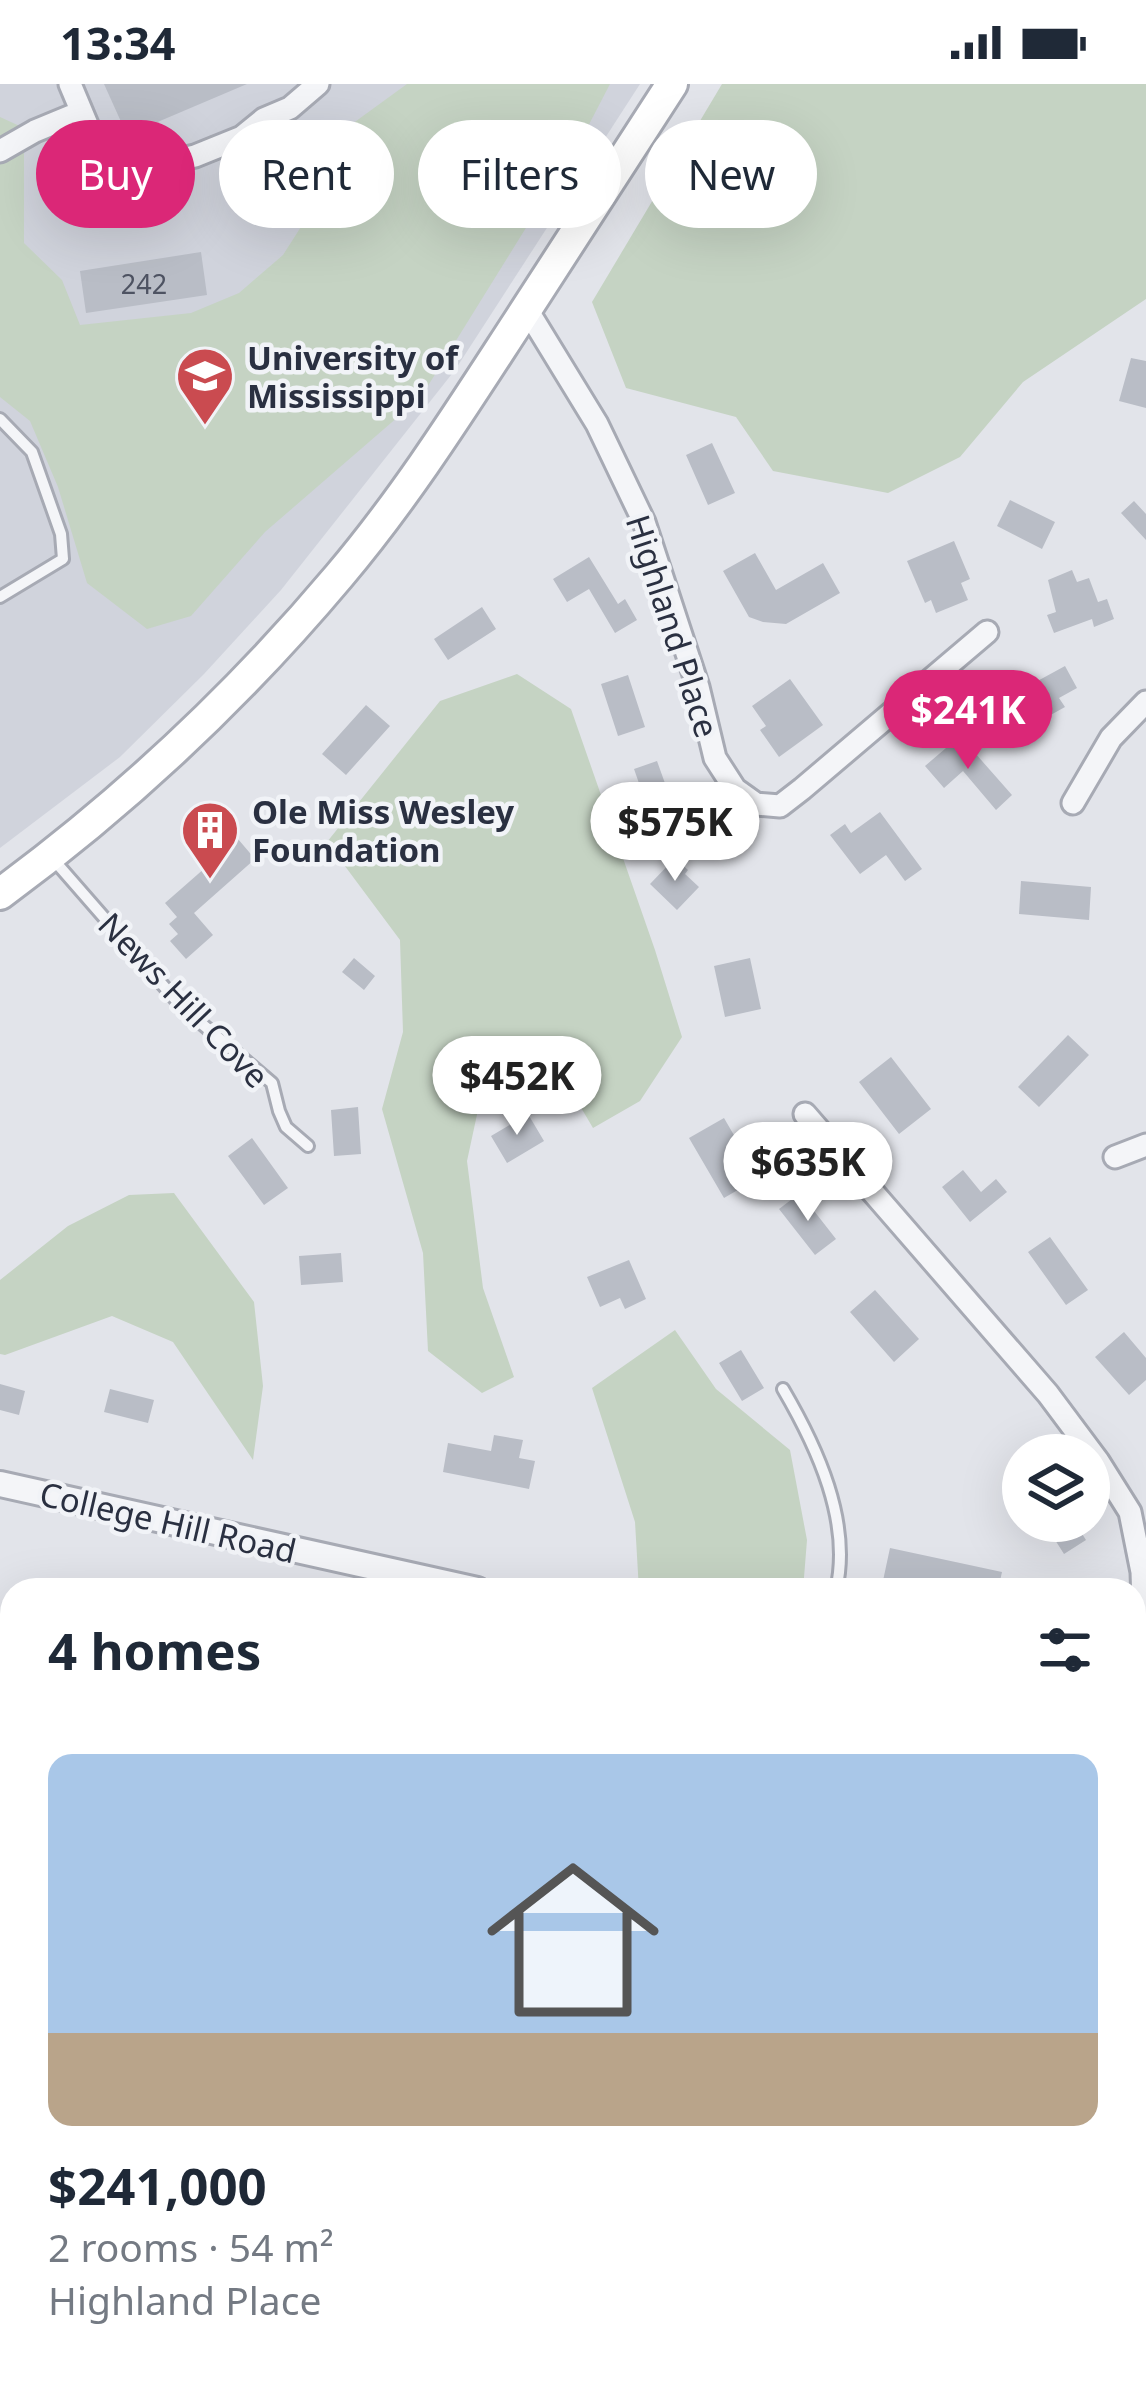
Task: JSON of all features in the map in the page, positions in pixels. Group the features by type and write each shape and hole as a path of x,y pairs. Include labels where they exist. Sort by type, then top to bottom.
{"main road":[{"path":"0,893 157,768 341,574 444,436 672,84"}],"street":[{"path":"70,84 91,134 106,148 140,164 196,156 242,136 290,108 319,84"},
{"path":"0,151 35,130 81,112"},
{"name":"Highland Place","path":"526,308 596,424 644,522 689,657 716,758 735,789 755,804 780,806 802,790 987,632"},
{"path":"1073,802 1111,738 1146,702"},
{"path":"805,1114 1048,1394 1098,1461 1130,1512 1142,1578"},
{"path":"1115,1157 1146,1145"},
{"name":"College Hill Road","path":"0,1484 423,1578"}],"lane":[{"path":"0,419 32,452 61,534 63,559 0,597"},
{"name":"News Hill Cove","path":"51,856 182,1007 272,1083 286,1127 308,1147"},
{"path":"783,1389 804,1424 823,1472 840,1533 839,1578"}],"shaded area":[{"name":"University of Mississippi","path":"0,84 640,84 617,120 418,120 418,228 547,228 455,370 281,590 120,757 0,848"}],"green space":[{"path":"407,84 610,84 591,120 418,120 418,228 526,228 421,397 265,532 191,616 147,629 87,583 58,487 30,421 0,397 0,117 24,128 24,243 62,280 80,325 191,313 239,293 283,255 300,228 394,228 394,120 358,120"},
{"path":"722,84 1146,84 1146,299 1023,382 960,457 888,493 773,471 736,417 626,388 592,302 645,213 645,228 817,228 817,120 701,120"},
{"path":"517,674 571,709 682,1037 640,1101 593,1128 560,1072 478,1110 467,1161 483,1288 514,1377 482,1393 428,1351 423,1253 382,1109 403,1032 400,940 327,842 440,701"},
{"path":"174,1193 254,1302 263,1386 253,1460 173,1342 112,1316 0,1354 0,1280 68,1226 129,1195"},
{"path":"675,1330 716,1389 790,1450 807,1540 804,1578 638,1578 635,1522 592,1388"}],"building":[{"path":"104,84 247,84 162,120 120,120"},
{"path":"201,252 207,295 86,313 80,271"},
{"path":"1131,358 1146,361 1146,408 1119,401"},
{"path":"712,443 735,493 708,505 686,455"},
{"path":"1010,500 1055,522 1042,549 997,526"},
{"path":"1134,501 1146,514 1146,540 1121,513"},
{"path":"954,541 970,579 961,583 968,600 936,613 931,600 925,603 907,561"},
{"path":"755,553 776,590 823,563 840,593 786,624 749,617 723,571"},
{"path":"589,557 618,604 625,599 637,620 615,633 589,589 567,602 553,579"},
{"path":"1072,570 1077,582 1089,578 1098,602 1107,599 1114,619 1094,627 1092,619 1054,633 1047,615 1056,612 1048,580"},
{"path":"482,607 496,629 448,660 434,639"},
{"path":"1065,666 1077,688 1059,698 1065,707 1047,717 1041,707 1020,718 1008,697"},
{"path":"628,675 645,727 618,736 601,684"},
{"path":"790,679 823,725 779,757 760,730 766,726 752,706"},
{"path":"366,705 390,726 346,775 322,754"},
{"path":"960,736 1012,795 996,810 963,771 944,788 925,766"},
{"path":"657,761 671,800 648,809 634,769"},
{"path":"880,812 922,869 905,881 886,855 860,874 830,835 845,824 851,833"},
{"name":"Ole Miss Wesley Foundation","path":"238,839 255,859 194,913 213,935 186,959 170,941 178,934 169,924 177,917 165,903"},
{"path":"675,858 699,887 677,910 650,884"},
{"path":"1021,881 1091,887 1089,920 1019,914"},
{"path":"354,958 375,976 364,990 342,972"},
{"path":"750,958 761,1009 725,1017 714,966"},
{"path":"1068,1035 1089,1055 1039,1107 1018,1087"},
{"path":"891,1057 931,1109 899,1134 859,1082"},
{"path":"358,1107 361,1154 334,1156 331,1110"},
{"path":"528,1114 544,1141 507,1163 491,1136"},
{"path":"724,1118 742,1149 759,1139 768,1155 753,1164 760,1177 724,1198 689,1138"},
{"path":"252,1138 288,1188 264,1205 228,1156"},
{"path":"963,1170 981,1192 996,1179 1007,1192 970,1222 942,1187"},
{"path":"800,1193 836,1239 815,1255 779,1209"},
{"path":"1050,1237 1088,1290 1066,1305 1028,1252"},
{"path":"341,1253 343,1282 301,1285 299,1256"},
{"path":"629,1260 646,1299 625,1309 620,1298 600,1307 587,1277"},
{"path":"875,1290 919,1339 894,1362 850,1312"},
{"path":"1124,1332 1146,1358 1146,1380 1129,1395 1095,1357"},
{"path":"741,1350 764,1388 742,1401 719,1363"},
{"path":"0,1384 25,1391 19,1415 0,1410"},
{"path":"110,1389 154,1400 148,1423 104,1412"},
{"path":"494,1435 523,1440 519,1458 535,1461 529,1489 443,1472 448,1443 491,1451"},
{"path":"1056,1542 1083,1542 1064,1554"},
{"path":"890,1548 1002,1572 1001,1578 884,1578"}],"place":[{"name":"University of Mississippi","path":"205,427"},
{"name":"Ole Miss Wesley Foundation","path":"210,881"}]}
